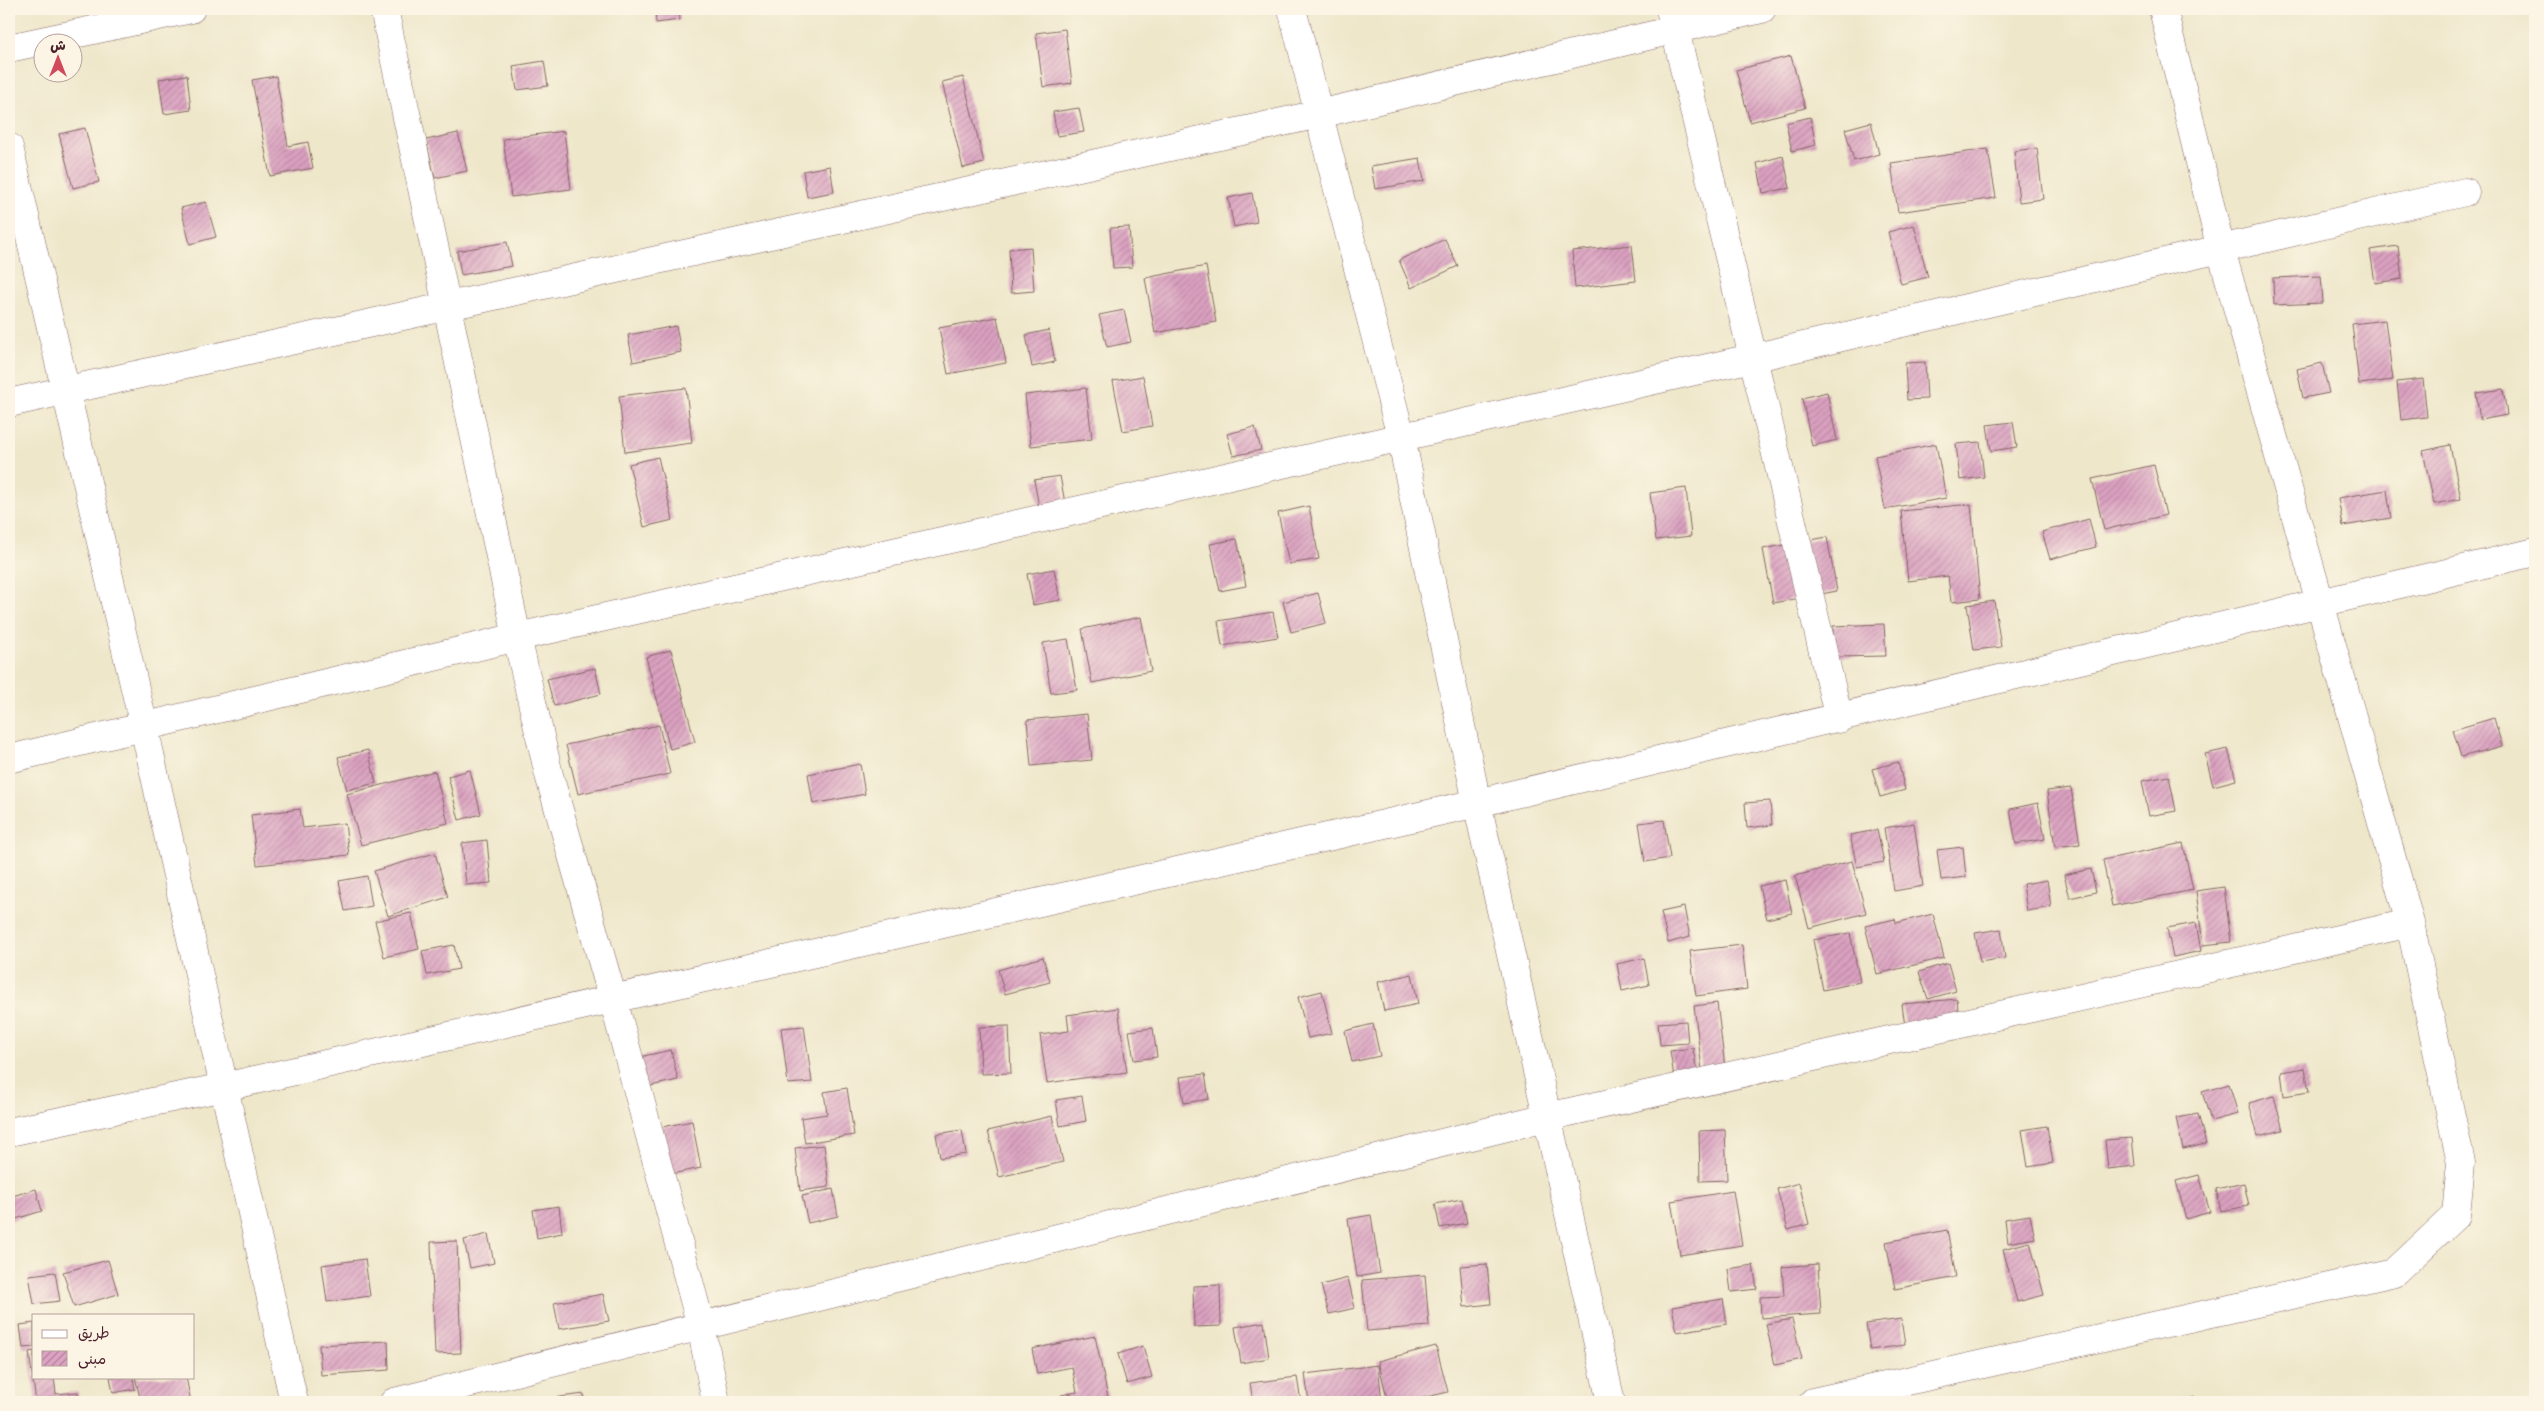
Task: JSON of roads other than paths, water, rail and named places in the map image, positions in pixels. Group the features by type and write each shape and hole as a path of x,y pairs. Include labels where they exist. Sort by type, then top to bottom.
{"street":[{"path":"9,48 190,9"},
{"path":"384,9 517,637 549,775 613,999 701,1326 716,1402"},
{"path":"1292,9 1401,437 1477,804 1611,1402"},
{"path":"9,404 448,305 1319,114 1673,20 1762,9"},
{"path":"1813,1402 2395,1272 2456,1215 2461,1163 2410,923 2221,250 2163,9"},
{"path":"1673,20 1839,719"},
{"path":"9,147 144,727 294,1402"},
{"path":"9,759 517,637 1752,358 2465,192"},
{"path":"9,1132 224,1086 1477,804 2535,552"},
{"path":"394,1402 1547,1117 2410,923"}]}
